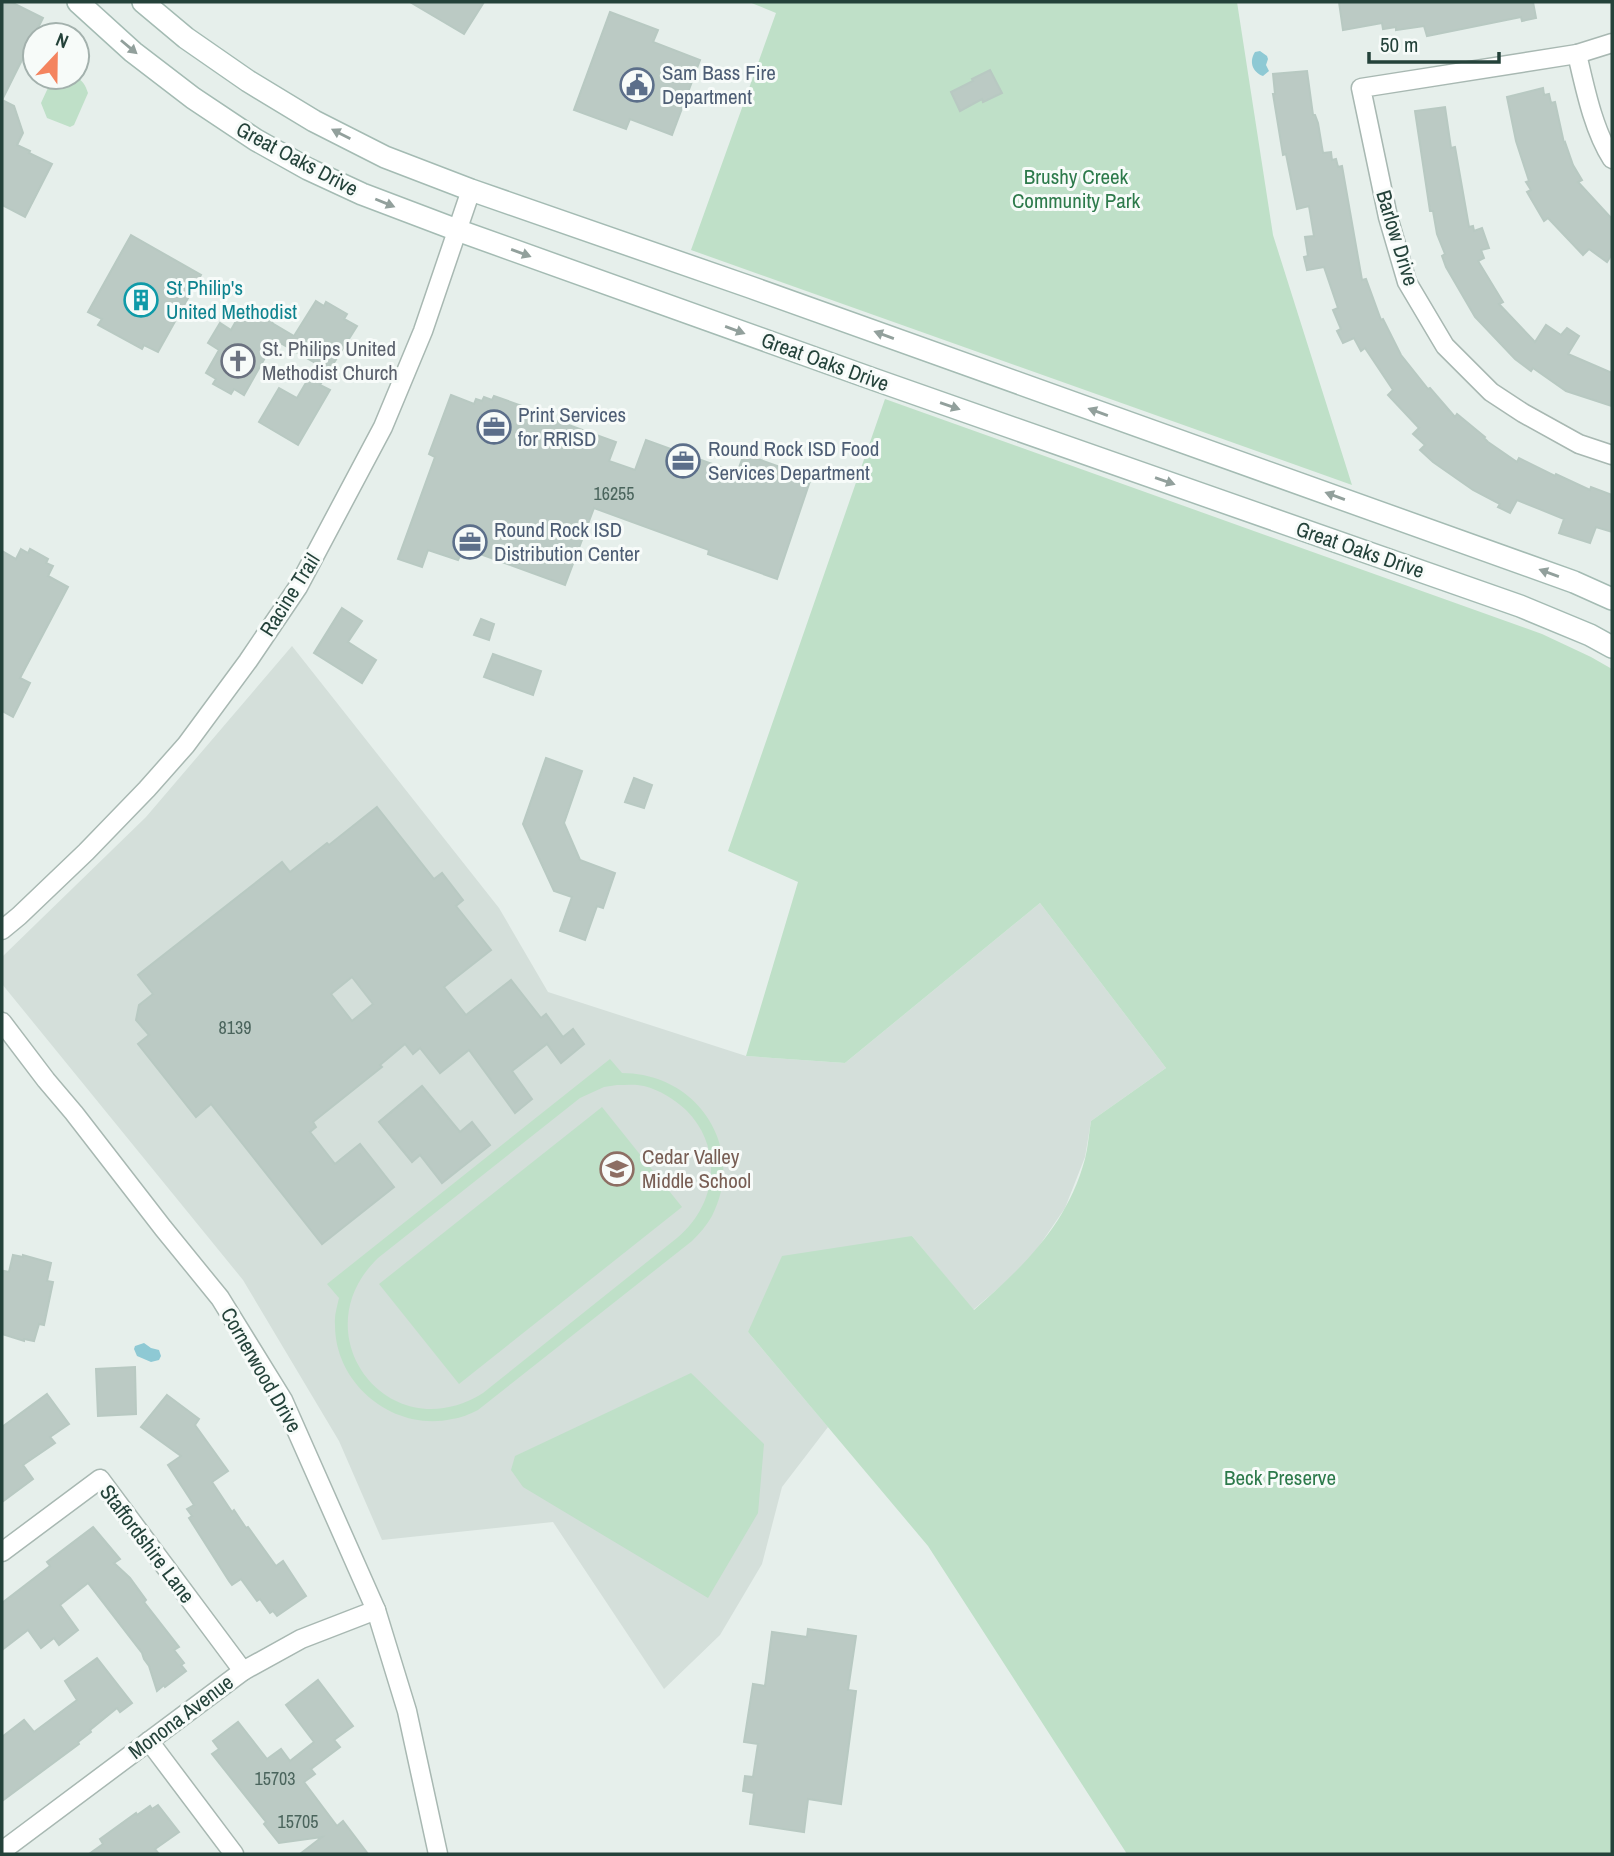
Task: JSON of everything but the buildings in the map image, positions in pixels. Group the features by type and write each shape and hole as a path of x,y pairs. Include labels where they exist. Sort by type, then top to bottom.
{"street":[{"name":"Great Oaks Drive","path":"78,2 143,59 193,98 256,140 308,169 362,194 873,379 1520,606 1612,646"},
{"name":"Great Oaks Drive","path":"143,2 186,38 248,81 314,121 385,156 471,190 1574,582 1612,599"},
{"path":"1612,43 1577,54 1594,118 1612,159"},
{"name":"Barlow Drive","path":"1577,54 1361,88 1388,217 1407,282 1445,346 1491,392 1579,444 1612,455"},
{"name":"Racine Trail","path":"2,930 86,852 148,789 186,744 298,587 383,427 423,331 471,190"},
{"name":"Cornerwood Drive","path":"2,1022 220,1298 284,1400 376,1610 407,1711 438,1854"},
{"name":"Staffordshire Lane","path":"2,1552 100,1479 243,1671"},
{"name":"Monona Avenue","path":"2,1851 243,1671 301,1639 376,1610"},
{"path":"149,1741 234,1854"}],"shaded area":[{"name":"Cedar Valley Middle School","path":"292,646 499,908 548,992 746,1056 845,1063 1040,903 1166,1068 1091,1121 1085,1157 1065,1208 1033,1255 973,1310 912,1236 748,1332 828,1427 782,1487 762,1564 720,1635 664,1689 553,1522 382,1540 339,1441 243,1280 2,984 2,957 146,817"}],"green space":[{"name":"Brushy Creek Community Park","path":"749,2 1237,2 1273,235 1352,485 691,250 776,13"},
{"path":"47,91 88,93 74,125 70,127 47,118 41,103"},
{"name":"Beck Preserve","path":"885,399 1542,634 1612,669 1612,1854 1127,1854 928,1546 748,1332 782,1256 912,1236 974,1310 1010,1277 1042,1243 1055,1224 1077,1183 1086,1154 1091,1121 1166,1068 1040,903 845,1063 746,1056 798,882 728,851"},
{"path":"610,1059 622,1073 649,1076 673,1086 693,1100 708,1119 719,1140 723,1165 721,1190 712,1216 698,1235 478,1410 465,1416 430,1421 409,1418 389,1411 357,1385 345,1367 338,1347 335,1315 339,1298 327,1284","holes":["644,1086 661,1092 686,1110 698,1125 706,1141 711,1176 701,1209 690,1225 483,1393 448,1407 416,1407 388,1396 366,1376 352,1350 348,1319 356,1288 378,1258 580,1098 604,1087"]},
{"path":"602,1107 682,1207 459,1384 379,1284"},
{"path":"691,1373 764,1444 758,1513 708,1598 523,1487 511,1470 515,1456"}],"water":[{"path":"1260,51 1268,59 1266,65 1269,71 1263,76 1256,72 1252,62 1255,52"},
{"path":"144,1343 159,1350 159,1360 151,1362 137,1356 135,1346"}],"place":[{"name":"Sam Bass Fire Department","path":"637,85"},
{"name":"St Philip's United Methodist","path":"141,300"},
{"name":"St. Philips United Methodist Church","path":"238,361"},
{"name":"Print Services for RRISD","path":"494,427"},
{"name":"Round Rock ISD Food Services Department","path":"683,461"},
{"name":"Round Rock ISD Distribution Center","path":"470,542"},
{"name":"Cedar Valley Middle School","path":"617,1169"}]}
